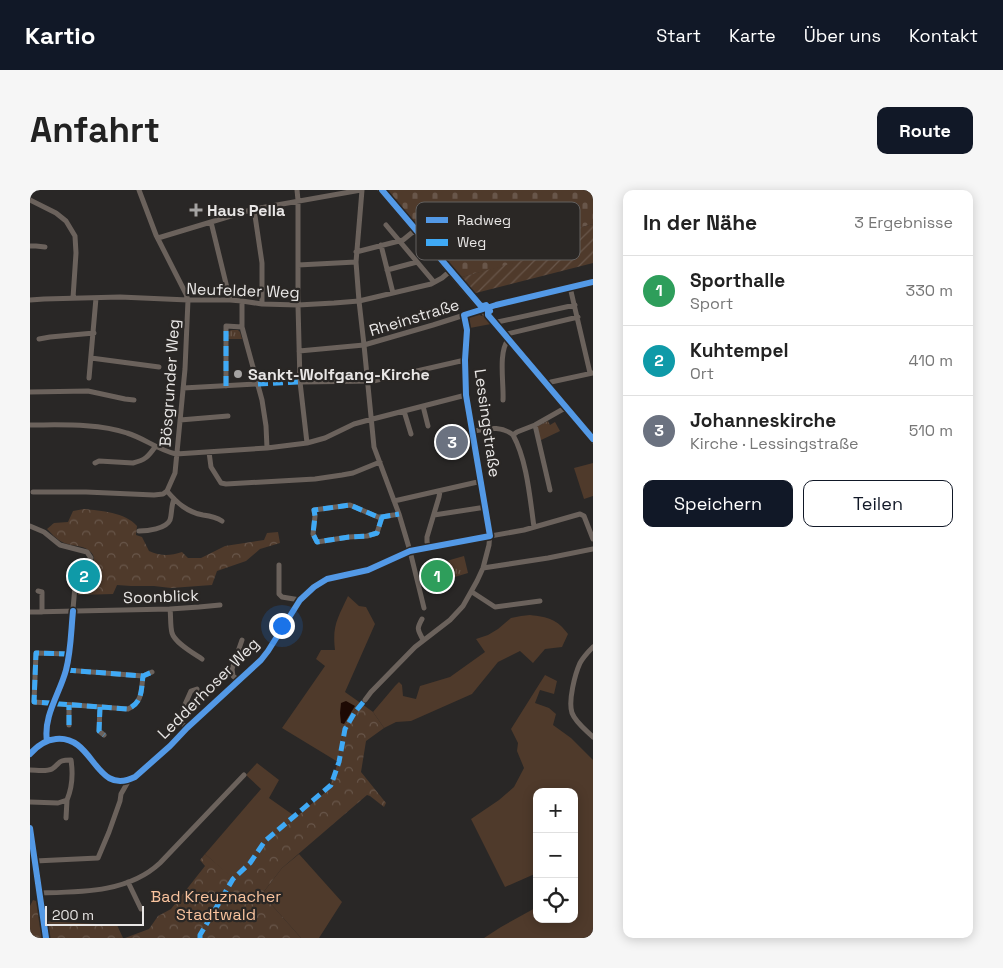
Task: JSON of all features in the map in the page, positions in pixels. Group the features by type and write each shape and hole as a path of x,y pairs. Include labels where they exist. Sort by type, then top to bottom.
{"street":[{"name":"Bösgrunder Weg","path":"139,190 158,238 188,300 183,388 175,473 167,491"},
{"path":"297,190 300,382 307,443"},
{"path":"158,238 254,209 329,193 361,190 356,262 374,446 410,551 424,608"},
{"path":"380,190 416,233"},
{"path":"30,200 56,214 66,222 75,236 76,254 73,298"},
{"path":"254,209 262,263 262,304"},
{"path":"211,222 230,300"},
{"path":"386,225 434,282"},
{"path":"356,252 399,241 414,231"},
{"path":"381,245 393,293"},
{"path":"30,246 45,247"},
{"path":"439,260 593,441"},
{"path":"298,266 356,262"},
{"path":"387,270 417,262"},
{"name":"Neufelder Weg","path":"30,300 96,298 230,300 262,304 298,305 359,301 434,282 449,272"},
{"name":"Rheinstraße","path":"299,351 364,345 481,309 593,282"},
{"path":"546,386 551,382 592,373 570,287"},
{"path":"89,378 96,298"},
{"path":"242,301 242,327 262,400 267,448"},
{"path":"493,323 575,304"},
{"name":"Lessingstraße","path":"365,700 415,646 450,620 463,606 472,592 487,554 490,536 466,395 465,360 467,330 464,314"},
{"path":"503,335 578,317"},
{"path":"226,386 226,326 242,327"},
{"path":"39,339 50,336 94,333"},
{"path":"503,400 502,360 505,344 508,340"},
{"path":"91,358 159,366"},
{"path":"300,382 372,381 465,360"},
{"path":"183,388 258,384"},
{"path":"30,392 88,392 134,400"},
{"path":"30,425 84,426 114,429 132,435 164,451 176,454 209,452 307,443 325,438 354,424 466,395"},
{"path":"423,406 428,426"},
{"path":"513,435 565,408"},
{"path":"404,411 411,434"},
{"path":"180,420 228,416"},
{"path":"535,425 550,490"},
{"path":"473,431 498,428 504,429 513,435 524,464 534,528"},
{"path":"95,464 99,461 138,462 148,457 155,447"},
{"path":"209,452 211,467 221,483 226,484 314,479 342,475 353,473 380,462"},
{"path":"394,501 482,481"},
{"path":"33,492 154,495 163,494 167,491 179,505 188,511 218,518 222,521"},
{"path":"440,491 427,537 429,546 534,528 579,514 582,514 593,539"},
{"path":"139,531 151,530 167,524 170,521 174,499"},
{"path":"382,517 377,533 366,536 317,542 313,534 314,510 350,505 382,517 398,514"},
{"path":"434,515 486,507"},
{"path":"30,526 44,532 60,545 85,551 91,556 89,564 76,575 69,654 66,670 47,724 46,741"},
{"path":"483,568 593,549"},
{"name":"Ledderhoser Weg","path":"129,780 146,767 261,660 300,600 314,587 327,579 368,570 410,551"},
{"path":"279,565 280,594 282,597 300,600"},
{"path":"38,591 42,592 42,612"},
{"path":"472,592 495,607 540,601"},
{"name":"Soonblick","path":"30,612 170,609 220,605"},
{"path":"170,609 173,636 202,659"},
{"path":"422,618 418,628 423,640"},
{"path":"239,681 233,676 232,669 242,640"},
{"path":"592,735 574,716 570,701 578,669 584,657 593,647"},
{"path":"69,654 36,653 32,702 128,708 133,706 141,697 143,676"},
{"path":"66,670 143,676 152,672"},
{"path":"187,728 181,719 191,691 197,689"},
{"path":"69,705 69,725"},
{"path":"100,707 99,731 104,735"},
{"path":"30,754 46,741 70,740 79,746 108,778 121,781 129,780"},
{"path":"30,770 52,769 58,762 71,760 70,792 67,800 66,818"},
{"path":"39,893 89,891 128,882 146,874 160,863 244,775"},
{"path":"34,861 98,858 120,802 121,794 129,780"},
{"path":"30,802 58,803 67,800"},
{"path":"30,828 34,861 33,872 39,893 46,938"},
{"path":"128,882 141,909"}],"green space":[{"path":"385,190 593,190 593,224 580,228 580,202 416,202 416,227"},
{"path":"593,224 593,263 472,294 458,278 524,260 580,260 580,227"},
{"path":"443,260 527,260 458,278"},
{"path":"479,313 491,324 470,328 469,317"},
{"path":"231,330 238,330 242,339 227,339 227,333"},
{"path":"548,421 550,425 555,422 560,431 539,441 536,427"},
{"path":"593,463 593,496 584,499 574,468"},
{"path":"84,509 112,513 132,521 137,526 136,535 142,537 149,551 161,555 182,552 188,558 201,558 225,546 264,540 267,533 278,532 280,543 260,549 246,561 217,571 212,585 171,588 117,585 113,594 78,595 79,578 94,562 93,555 83,547 62,542 47,529 54,523 68,522 73,511"},
{"path":"464,556 468,573 448,579 443,562"},
{"path":"348,596 359,606 366,607 375,624 345,692 362,704 354,711 344,727 338,762 282,728 325,666 316,659 321,650 335,650 335,628"},
{"path":"530,615 552,620 564,629 568,634 562,647 545,649 533,663 520,651 498,662 472,694 411,721 396,722 384,728 373,712 399,682 402,685 403,696 416,699 420,686 450,677 485,652 476,639 498,629 511,618"},
{"path":"545,675 557,681 554,694 540,690 535,703 549,708 556,714 553,725 571,738 593,760 593,938 484,938 533,909 533,923 578,923 578,788 533,788 533,875 505,887 471,819 514,787 524,768 517,751 518,743 511,729"},
{"name":"Bad Kreuznacher Stadtwald","path":"362,704 373,712 384,728 366,741 361,772 386,803 384,807 367,795 282,868 262,894 301,938 125,938 149,929 158,916 171,909 205,866 200,860 205,854 232,877 251,864 267,842 329,789 338,762 344,727 354,711"},
{"path":"257,763 279,780 269,798 296,817 267,842 251,864 232,878 205,854 261,789 246,775"},
{"path":"299,854 342,902 319,938 301,938 262,894 282,868"},
{"name":"Bad Kreuznacher Stadtwald","path":"33,900 39,902 41,921 117,925 123,938 30,938 30,906"}],"shaded area":[{"path":"346,701 355,706 344,724 341,723 340,713 341,703"}],"marked path":[{"path":"226,326 226,386"},
{"path":"258,384 300,382"},
{"path":"382,517 377,533 367,536 317,542 313,534 314,510 350,505 378,517 399,514"},
{"path":"69,654 36,653 34,702 128,709 139,699 143,676"},
{"path":"66,670 143,676 152,672"},
{"path":"200,938 233,879 250,863 265,841 331,785 339,762 345,729 365,700"},
{"path":"69,705 69,725"},
{"path":"100,707 99,731 104,735"}],"cycle path":[{"path":"382,190 416,230"},
{"path":"442,260 480,305 486,305 490,311 488,315 593,439"},
{"path":"30,754 45,742 56,739 69,740 79,746 102,773 111,779 121,781 135,777 261,660 300,600 314,587 327,579 368,570 410,551 490,536 466,395 465,360 467,330 464,315 496,305 593,282"},
{"path":"47,741 47,723 68,663 73,611"},
{"path":"30,828 46,938"}],"place":[{"name":"Haus Pella","path":"196,210"},
{"name":"Sankt-Wolfgang-Kirche","path":"238,374"},
{"name":"Johanneskirche","path":"452,442"},
{"name":"Kuhtempel","path":"84,576"},
{"name":"Sporthalle","path":"437,576"}]}
